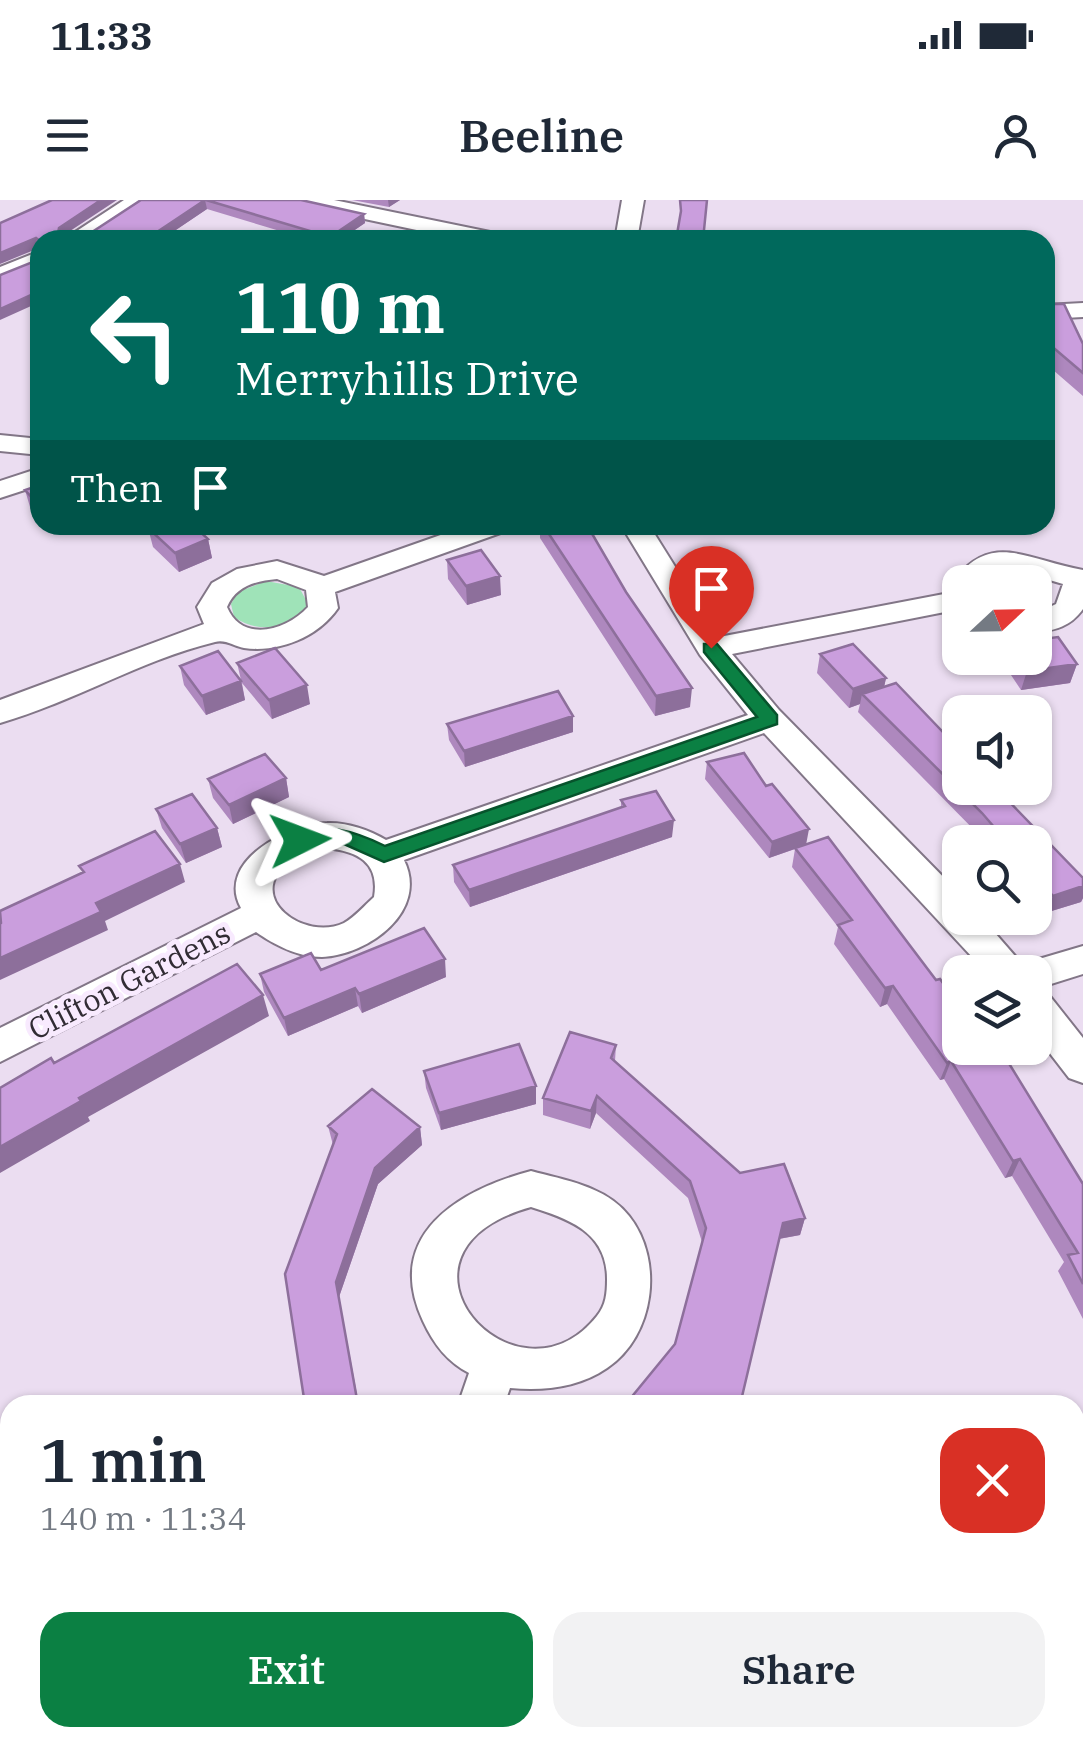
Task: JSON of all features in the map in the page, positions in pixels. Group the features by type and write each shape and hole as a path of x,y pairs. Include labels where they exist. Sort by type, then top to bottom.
{"street":[{"path":"90,230 139,200"},
{"path":"304,200 390,230"},
{"path":"628,230 633,200"},
{"path":"0,275 30,262"},
{"path":"1055,311 1083,310"},
{"path":"0,443 30,445"},
{"path":"0,490 30,480"},
{"path":"320,587 468,535"},
{"path":"641,535 711,648 770,720 942,898"},
{"path":"989,565 1005,559 1045,565"},
{"path":"1052,568 1080,579 1077,598 1065,614 1052,618"},
{"path":"0,712 224,628 253,638 289,634 316,618 324,597 320,587 309,578 277,570 241,577 226,585 212,607 224,628"},
{"path":"711,648 942,599"},
{"path":"384,854 770,720"},
{"name":"Clifton Gardens","path":"336,836 368,843 384,854 394,869 391,904 360,932 313,942 280,933 258,914 251,898 254,880 279,849 300,840 336,836"},
{"name":"Clifton Gardens","path":"0,1046 258,914"},
{"path":"976,935 993,955"},
{"path":"1052,969 1083,960"},
{"path":"1052,1028 1083,1067"},
{"path":"531,1189 561,1193 589,1204 611,1224 626,1248 632,1277 628,1306 613,1332 589,1354 560,1366 527,1370 488,1384 444,1321 434,1290 436,1260 448,1232 470,1209 499,1195 531,1189"}],"green space":[{"path":"266,581 299,587 307,602 305,610 289,622 271,627 252,625 234,617 231,604 238,592"}],"building":[{"path":"52,200 101,200 59,230 30,230 30,240 0,253 0,223"},
{"path":"141,200 205,200 160,230 95,230"},
{"path":"206,200 301,200 364,214 340,230 307,230"},
{"path":"680,200 707,200 704,230 678,230"},
{"path":"30,263 30,296 0,309 0,275"},
{"path":"1055,304 1064,304 1083,344 1083,373 1055,349"},
{"path":"156,535 204,535 208,539 175,553"},
{"path":"550,535 593,535 626,592 692,688 656,696"},
{"path":"481,550 500,576 466,586 447,560"},
{"path":"1058,637 1077,664 1052,668 1052,638"},
{"path":"853,644 886,678 853,689 820,654"},
{"path":"275,648 307,685 269,700 237,663"},
{"path":"218,651 241,681 202,696 180,666"},
{"path":"896,683 942,731 942,773 862,694"},
{"path":"558,691 573,716 464,751 447,724"},
{"path":"744,753 766,786 772,784 809,829 772,842 707,762"},
{"path":"265,754 286,778 229,805 208,779"},
{"path":"656,791 674,820 469,890 453,865 625,806 621,800"},
{"path":"192,794 217,828 180,844 156,809"},
{"path":"974,805 1012,805 1032,825 992,825"},
{"path":"155,831 180,864 96,903 101,912 0,958 0,911 84,872 79,866"},
{"path":"828,837 936,980 942,982 942,1056 893,986 885,988 838,925 852,920 795,848"},
{"path":"1052,846 1083,878 1083,886 1053,896"},
{"path":"424,928 445,959 359,994 355,988 284,1018 260,974 311,953 321,970"},
{"path":"237,964 263,995 0,1147 0,1088"},
{"path":"570,1032 616,1045 611,1058 740,1173 784,1164 805,1218 783,1223 742,1395 633,1395 675,1344 706,1228 690,1181 597,1096 591,1111 543,1098"},
{"path":"519,1044 536,1086 439,1113 424,1071"},
{"path":"953,1065 1010,1065 1083,1184 1083,1284 1068,1255 1078,1253 1020,1159 1013,1161"},
{"path":"372,1089 420,1127 375,1168 336,1282 356,1395 303,1395 285,1274 337,1134 328,1126"}],"route":[{"path":"300,840 347,836 384,854 625,767 770,720 711,648"}]}
